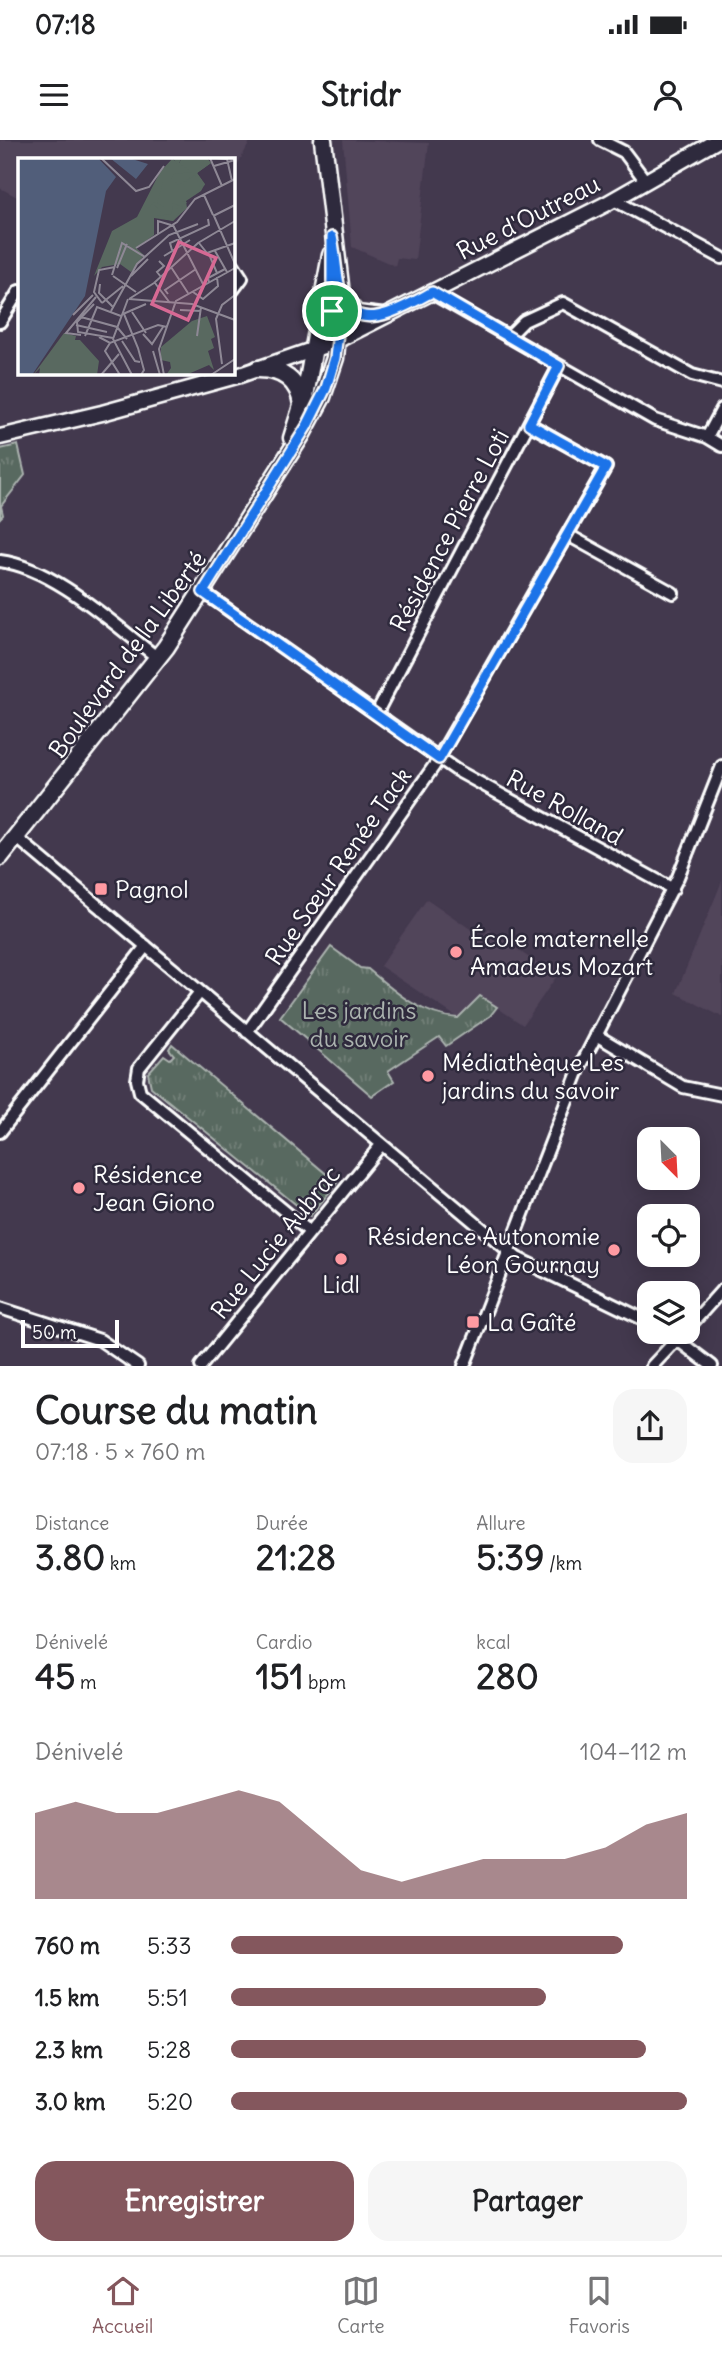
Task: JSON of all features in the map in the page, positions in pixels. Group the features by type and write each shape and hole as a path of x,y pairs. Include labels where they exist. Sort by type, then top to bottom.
{"main road":[{"name":"Boulevard de la Liberté","path":"307,413 326,388 339,324 341,294 332,237 323,140"},
{"name":"Boulevard de la Liberté","path":"0,857 158,658 280,469 317,386 307,357 331,261 332,237"},
{"path":"258,369 278,372 290,379 298,390 307,413"}],"street":[{"path":"600,140 624,152 645,180"},
{"name":"Rue d'Outreau","path":"0,436 102,413 307,357 614,200 718,140"},
{"path":"614,200 722,258"},
{"path":"331,261 334,288 332,311 339,324 349,330 365,327"},
{"path":"234,266 242,278 234,289"},
{"path":"432,292 655,420 707,437 722,446"},
{"path":"0,322 18,293"},
{"path":"341,294 349,307 361,314 372,317 391,314"},
{"path":"508,337 524,321 564,303 692,375 722,383"},
{"name":"Résidence Pierre Loti","path":"376,714 559,366"},
{"path":"707,437 722,409"},
{"name":"Rue Sœur Renée Tack","path":"247,1031 439,759 606,467 529,424"},
{"path":"568,535 673,593"},
{"path":"0,561 20,565 48,578 158,658"},
{"name":"Rue Rolland","path":"203,592 439,759 549,824 673,889"},
{"path":"464,1366 580,1067 673,889 722,766"},
{"path":"16,837 510,1253 523,1263 637,1316"},
{"path":"0,1132 146,946"},
{"path":"200,992 142,1062 137,1073 140,1091 310,1232"},
{"path":"596,1035 683,1087 722,1095"},
{"name":"Rue Lucie Aubrac","path":"201,1366 381,1145"},
{"path":"700,1314 722,1290"},
{"path":"0,1308 100,1340 138,1366"},
{"path":"652,1366 673,1344"},
{"path":"693,1344 712,1366"}],"shaded area":[{"path":"0,140 251,140 234,171 234,158 18,158 18,197 0,188"},
{"path":"343,140 429,143 415,260 397,258 395,266 352,247"},
{"path":"722,881 722,1017 676,993"},
{"name":"École maternelle Amadeus Mozart","path":"427,899 482,937 489,929 556,977 523,1025 480,996 458,1018 380,966"}],"green space":[{"path":"18,445 25,475 1,506 3,515 0,518 0,449"},
{"name":"Les jardins du savoir","path":"331,947 360,968 368,969 410,1001 433,1013 458,1018 480,996 497,1007 490,1016 446,1046 439,1037 388,1071 394,1081 372,1096 280,1017"},
{"path":"172,1044 337,1183 310,1216 151,1087 148,1073 164,1055 170,1059 174,1055 169,1049"}],"place":[{"name":"Pagnol","path":"101,889"},
{"name":"École maternelle Amadeus Mozart","path":"456,952"},
{"name":"Médiathèque Les jardins du savoir","path":"428,1076"},
{"name":"Résidence Jean Giono","path":"79,1188"},
{"name":"Résidence Autonomie Léon Gournay","path":"614,1250"},
{"name":"Lidl","path":"341,1259"},
{"name":"La Gaîté","path":"473,1322"}],"route":[{"path":"332,237 341,294 355,312 372,317 391,314 432,292 559,366 529,424 606,467 439,759 203,592 307,426 322,397 335,358 339,324 332,311 332,237"}]}
